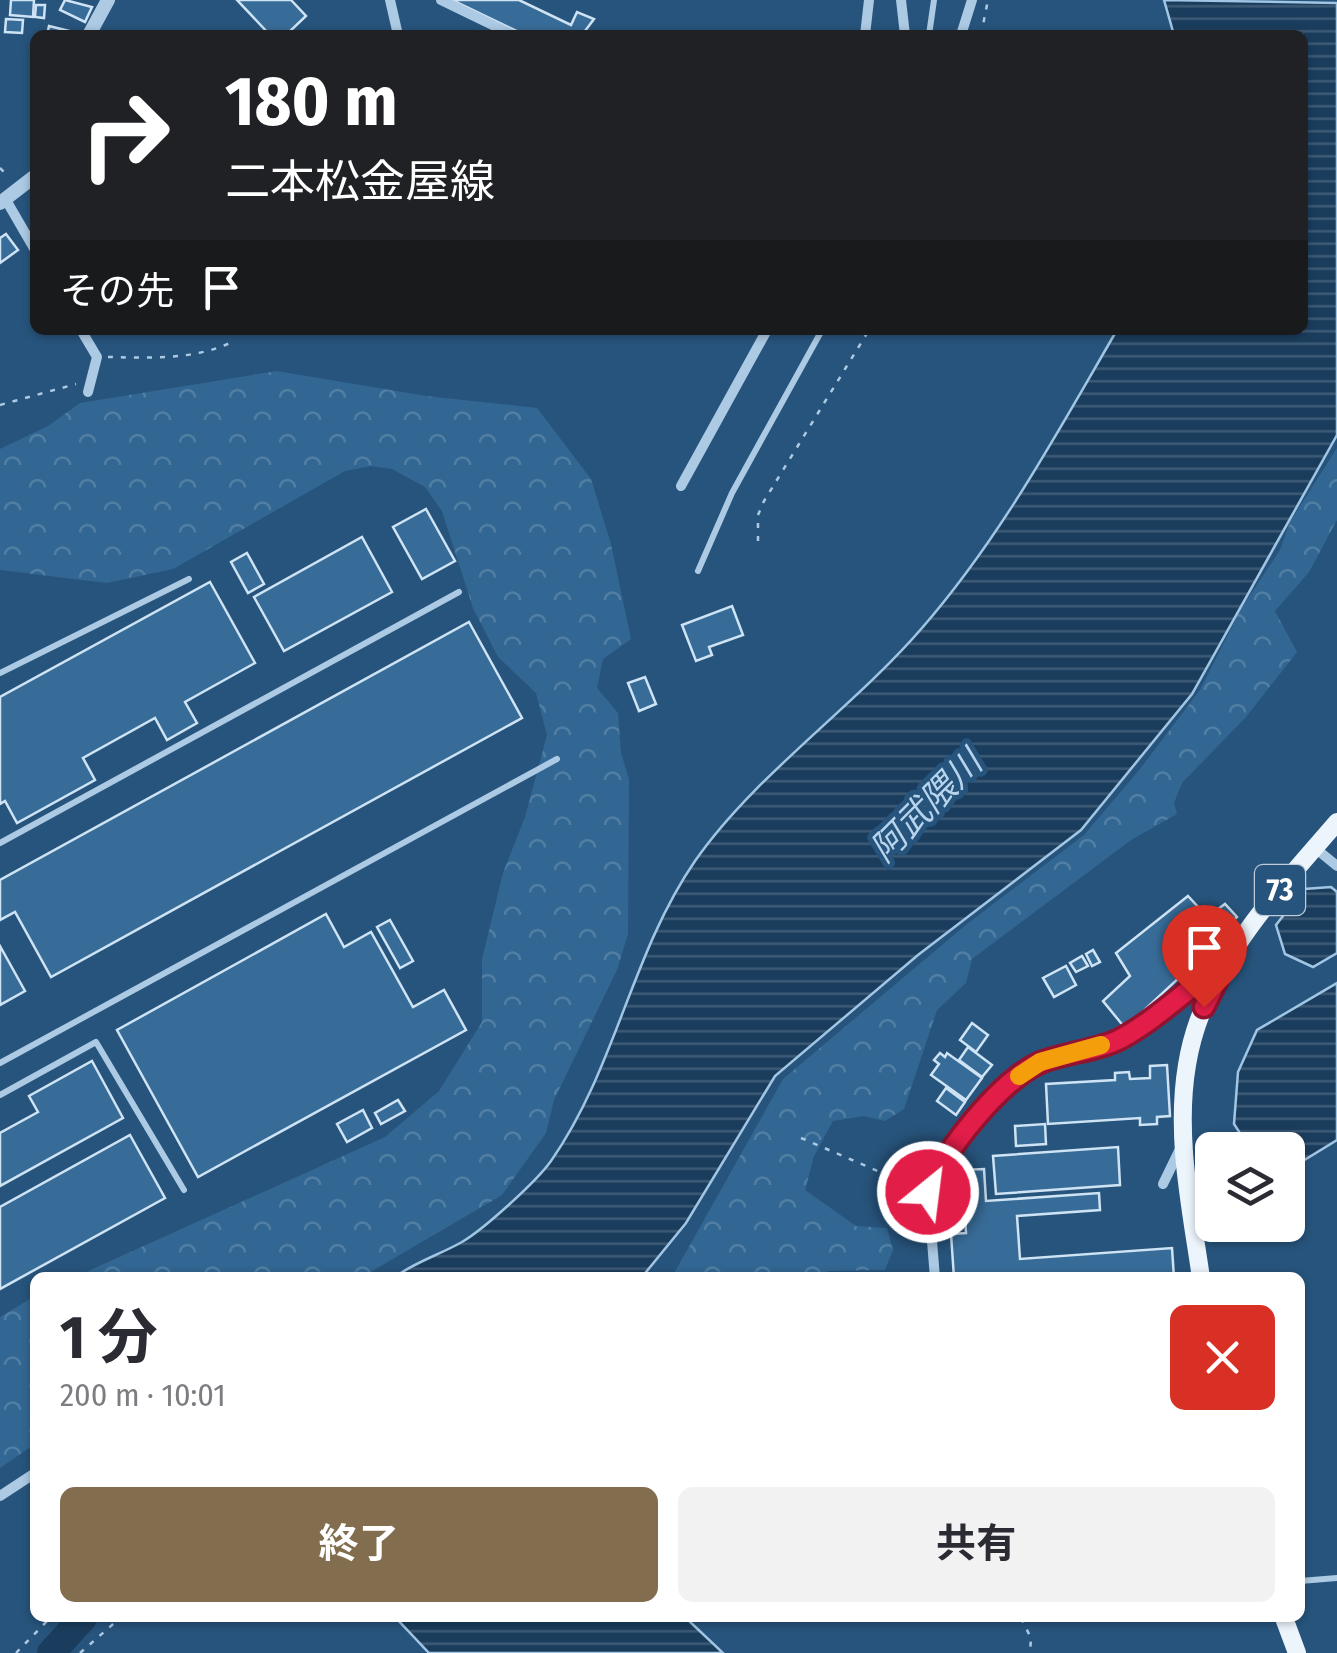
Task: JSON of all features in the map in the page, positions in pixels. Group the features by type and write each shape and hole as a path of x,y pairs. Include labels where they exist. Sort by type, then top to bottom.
{"main road":[{"name":"73","path":"1200,1272 1184,1142 1186,1066 1197,1026 1227,961 1337,822"},
{"path":"1285,1622 1297,1653"}],"street":[{"path":"92,30 108,0"},
{"path":"390,0 397,30"},
{"path":"441,0 502,30"},
{"path":"866,30 870,0"},
{"path":"901,0 904,30"},
{"path":"963,30 972,0"},
{"path":"30,180 3,202 30,242"},
{"path":"85,335 97,357 88,392"},
{"path":"682,486 764,335"},
{"path":"1315,848 1337,866"},
{"path":"935,1272 928,1192 935,1170 992,1101 1040,1062 1116,1041 1227,961"},
{"path":"1163,1184 1184,1142"},
{"path":"0,1496 30,1476"}],"lane":[{"path":"930,30 934,0"},
{"path":"698,570 732,493 819,335"},
{"path":"0,673 189,579"},
{"path":"0,843 460,592"},
{"path":"0,1063 557,760"},
{"path":"0,1095 96,1042 184,1190"},
{"path":"1191,1206 1195,1199"},
{"path":"1305,1581 1337,1578"}],"path":[{"path":"983,30 988,0"},
{"path":"758,542 758,515 764,501 866,335"},
{"path":"97,357 185,355 214,351 232,342"},
{"path":"0,405 91,380"},
{"path":"801,1138 928,1192"},
{"path":"16,1653 46,1622"},
{"path":"80,1653 115,1622"},
{"path":"1023,1622 1031,1638 1030,1653"}],"green space":[{"path":"277,371 426,396 537,408 591,479 611,544 631,639 603,659 597,688 618,713 621,753 629,779 628,934 617,970 554,1100 546,1133 502,1195 371,1272 86,1272 385,1137 439,1091 482,1022 482,959 503,873 525,817 547,735 536,693 498,657 473,608 442,511 425,487 392,469 371,466 345,471 173,569 107,583 0,570 0,449 48,426 80,403"},
{"path":"1337,448 1337,520 1309,572 1275,611 1297,652 1246,717 1182,783 1174,803 1177,814 1131,840 972,959 966,983 937,1010 904,1109 885,1121 864,1116 833,1121 814,1156 805,1190 856,1226 887,1228 893,1250 885,1270 675,1272 783,1079 967,924 1084,835 1140,769 1200,690 1241,609 1280,550 1290,522"},
{"path":"30,1299 30,1447 0,1468 0,1317"}],"water":[{"name":"阿武隈川","path":"1164,0 1337,3 1337,435 1192,694 1081,830 918,955 775,1076 686,1223 646,1272 403,1272 472,1236 551,1161 592,1088 655,934 695,861 746,800 895,657 951,593 1027,484 1114,335 1308,335 1308,30 1173,30"},
{"path":"1331,887 1337,892 1337,953 1313,967 1285,954 1276,925 1304,889"},
{"path":"1337,983 1337,1140 1305,1160 1305,1132 1239,1132 1234,1124 1238,1072 1257,1030"},
{"path":"400,1622 690,1622 723,1653 429,1653"}],"building":[{"path":"11,0 34,0 33,17 10,15"},
{"path":"65,0 92,7 85,22 60,10"},
{"path":"237,0 291,0 306,16 291,30 265,30"},
{"path":"452,0 519,0 571,25 577,12 594,19 586,30 515,30"},
{"path":"36,5 45,5 44,18 35,17"},
{"path":"6,19 23,20 22,33 5,32"},
{"path":"6,234 18,250 0,263 0,238"},
{"path":"426,509 455,561 422,579 393,527"},
{"path":"362,537 392,592 284,651 254,597"},
{"path":"247,553 264,584 248,593 231,562"},
{"path":"210,582 255,663 185,702 197,723 167,740 155,718 83,758 95,780 17,823 5,801 0,804 0,697"},
{"path":"732,606 743,635 709,647 712,655 696,661 682,625"},
{"path":"469,622 522,718 51,977 15,912 0,920 0,880"},
{"path":"645,677 656,704 639,711 628,683"},
{"path":"1188,896 1202,911 1214,912 1225,904 1237,917 1222,932 1224,936 1125,1028 1103,1001 1130,976 1116,953"},
{"path":"326,914 344,947 371,932 413,1007 444,990 466,1030 198,1177 117,1030"},
{"path":"390,920 413,961 400,968 377,927"},
{"path":"0,946 25,991 0,1005"},
{"path":"1093,950 1100,962 1092,966 1086,954"},
{"path":"1082,956 1088,966 1076,972 1070,963"},
{"path":"1066,966 1076,985 1054,997 1043,978"},
{"path":"972,1023 988,1035 976,1052 960,1040"},
{"path":"968,1047 992,1065 982,1077 959,1060"},
{"path":"940,1053 945,1057 947,1053 982,1078 966,1100 931,1075 939,1064 934,1060"},
{"path":"92,1061 123,1118 0,1186 0,1133 38,1112 29,1096"},
{"path":"1167,1065 1170,1116 1157,1117 1157,1124 1140,1125 1140,1118 1048,1124 1046,1084 1115,1080 1115,1073 1129,1072 1130,1079 1150,1078 1150,1066"},
{"path":"946,1088 965,1102 956,1115 937,1101"},
{"path":"398,1100 405,1111 381,1124 375,1113"},
{"path":"363,1110 372,1128 347,1142 337,1124"},
{"path":"1045,1124 1046,1144 1016,1146 1015,1126"},
{"path":"130,1135 165,1198 0,1289 0,1207"},
{"path":"1118,1147 1120,1185 996,1194 993,1156"},
{"path":"984,1169 986,1201 1099,1193 1100,1210 1017,1216 1020,1259 1172,1248 1174,1272 954,1272 951,1234 966,1233 962,1170"}],"waterway":[{"path":"51,1653 79,1622"}],"slow traffic":[{"path":"1019,1076 1040,1062 1101,1045"}],"route":[{"path":"928,1192 935,1170 992,1101 1021,1075 1040,1062 1116,1041 1227,961 1204,1007"}]}
